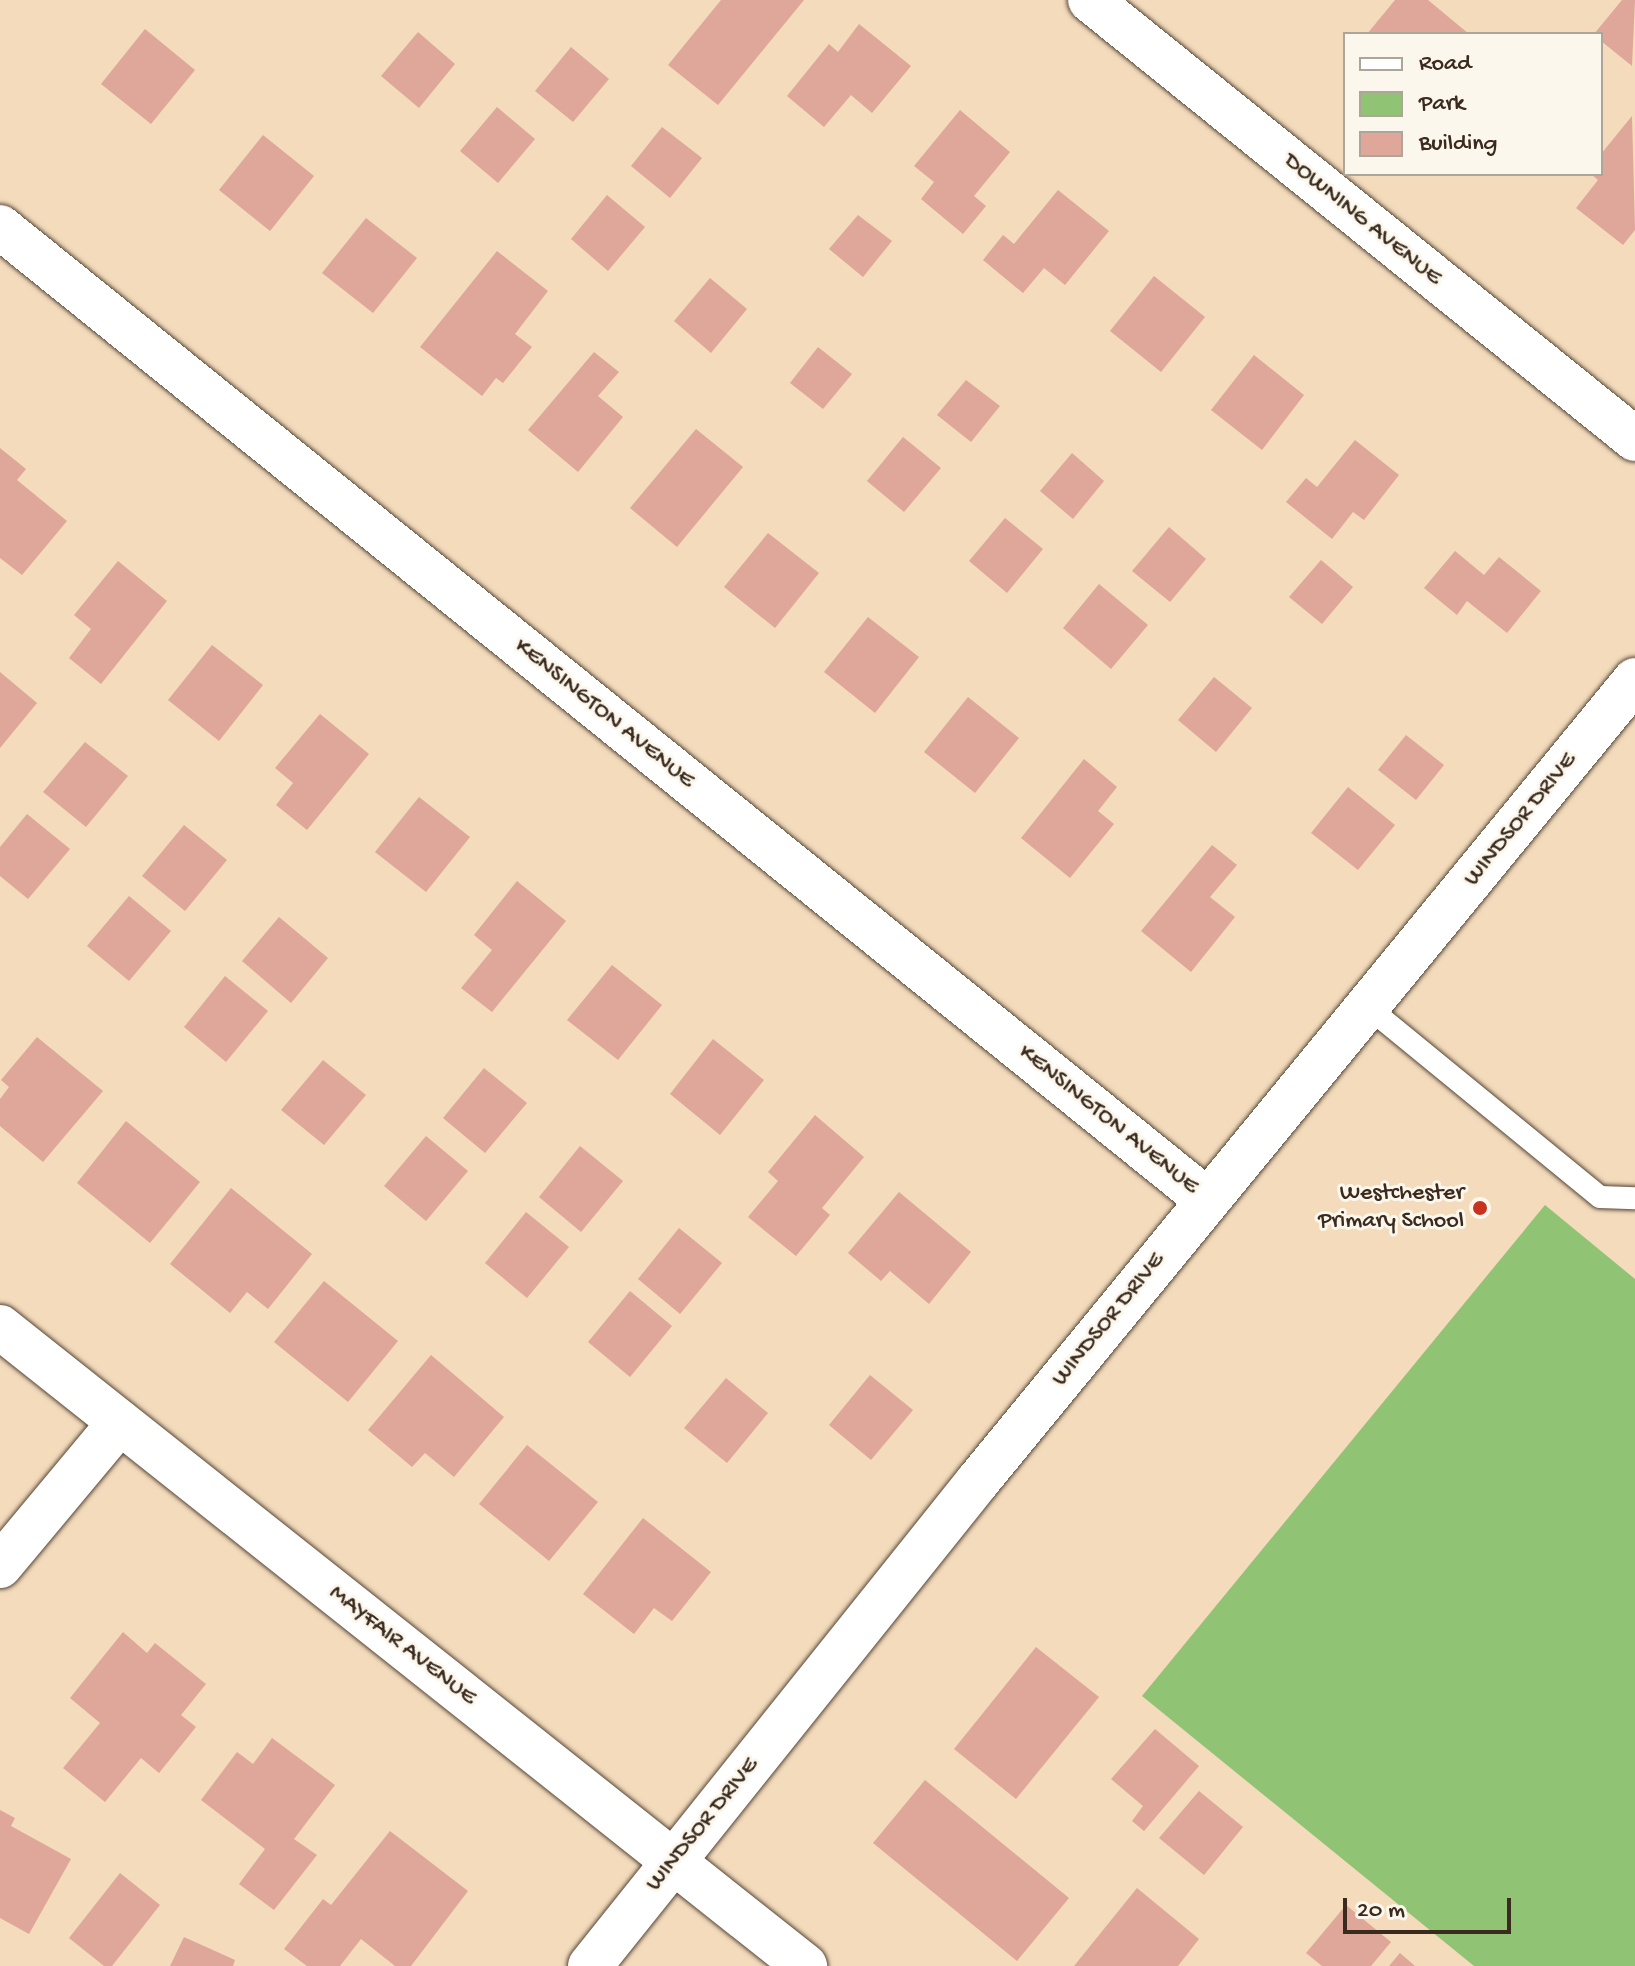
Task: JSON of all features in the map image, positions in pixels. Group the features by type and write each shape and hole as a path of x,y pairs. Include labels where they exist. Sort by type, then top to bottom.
{"street":[{"name":"DOWNING AVENUE","path":"1090,0 1635,439"},
{"name":"KENSINGTON AVENUE","path":"0,227 1207,1200"},
{"name":"WINDSOR DRIVE","path":"590,1966 1207,1200 1369,1008 1635,680"},
{"name":"MAYFAIR AVENUE","path":"0,1327 805,1966"},
{"path":"0,1566 120,1422"}],"lane":[{"path":"1369,1008 1600,1197 1635,1198"}],"green space":[{"path":"1545,1205 1635,1279 1635,1966 1474,1966 1142,1696"}],"building":[{"path":"721,0 804,0 718,105 668,65"},
{"path":"1395,0 1428,0 1467,32 1369,32"},
{"path":"1622,0 1635,0 1632,66 1603,43 1603,32 1596,32"},
{"path":"859,24 911,66 872,113 851,95 824,127 787,96 829,44 838,52"},
{"path":"145,29 195,70 151,124 101,84"},
{"path":"418,32 455,64 419,108 381,76"},
{"path":"571,47 609,79 573,122 535,91"},
{"path":"497,107 535,139 498,183 460,151"},
{"path":"960,110 1010,152 974,196 986,206 963,234 921,199 934,182 914,166"},
{"path":"1632,116 1635,230 1623,245 1576,208 1598,180 1593,176 1603,176 1603,152"},
{"path":"662,127 702,158 670,198 631,166"},
{"path":"263,135 314,176 270,231 219,190"},
{"path":"1058,190 1109,231 1065,285 1044,268 1023,293 983,260 1003,235 1014,244"},
{"path":"607,195 645,227 608,271 571,239"},
{"path":"858,215 892,241 863,277 829,249"},
{"path":"366,218 417,258 373,313 322,273"},
{"path":"497,251 548,291 515,334 532,347 503,383 496,378 482,396 420,347"},
{"path":"1154,276 1205,317 1161,372 1110,331"},
{"path":"710,278 747,309 711,353 674,321"},
{"path":"818,347 852,374 823,409 790,383"},
{"path":"594,352 619,372 598,396 623,417 578,472 528,430"},
{"path":"1254,355 1304,395 1262,450 1211,410"},
{"path":"966,380 1000,406 971,442 937,415"},
{"path":"696,429 743,467 677,547 630,508"},
{"path":"903,437 941,468 904,512 867,481"},
{"path":"1355,440 1399,475 1364,520 1353,512 1332,539 1286,502 1306,478 1317,487"},
{"path":"0,448 26,469 17,480 67,521 22,575 0,558"},
{"path":"1072,453 1104,481 1073,519 1040,491"},
{"path":"1005,518 1043,549 1007,593 969,561"},
{"path":"1169,527 1206,559 1170,602 1132,571"},
{"path":"768,533 819,573 775,628 724,587"},
{"path":"1455,551 1484,575 1499,557 1541,591 1507,633 1467,601 1457,615 1424,588"},
{"path":"1321,560 1353,587 1322,624 1289,597"},
{"path":"118,561 167,601 101,684 69,658 91,629 74,615"},
{"path":"1099,584 1148,625 1111,669 1063,628"},
{"path":"868,617 919,657 875,713 824,672"},
{"path":"212,645 263,685 219,741 168,700"},
{"path":"0,672 37,703 0,748"},
{"path":"1214,677 1252,708 1216,752 1178,720"},
{"path":"968,697 1019,738 975,793 924,752"},
{"path":"320,714 369,754 307,830 276,805 293,783 275,768"},
{"path":"1406,735 1444,765 1416,800 1378,770"},
{"path":"85,742 128,776 86,827 43,792"},
{"path":"1084,759 1117,787 1098,811 1114,824 1070,878 1021,838"},
{"path":"1348,787 1395,825 1358,870 1311,833"},
{"path":"419,797 470,837 426,892 375,852"},
{"path":"27,814 70,849 28,899 0,876 0,847"},
{"path":"184,825 227,860 185,911 142,876"},
{"path":"1212,845 1237,865 1210,897 1235,917 1191,972 1141,931"},
{"path":"517,881 566,921 492,1012 461,988 492,950 474,935"},
{"path":"129,896 171,931 129,981 87,946"},
{"path":"279,917 328,958 291,1003 242,961"},
{"path":"612,965 662,1005 618,1060 567,1020"},
{"path":"225,976 268,1011 226,1062 184,1027"},
{"path":"37,1037 103,1091 43,1162 0,1126 0,1099 9,1087 1,1080"},
{"path":"713,1039 764,1080 720,1135 670,1094"},
{"path":"323,1060 366,1095 324,1145 281,1110"},
{"path":"484,1068 527,1103 485,1153 443,1118"},
{"path":"815,1115 864,1157 822,1208 830,1215 796,1256 748,1217 778,1181 768,1172"},
{"path":"126,1121 200,1182 150,1243 77,1183"},
{"path":"426,1136 468,1171 426,1221 384,1186"},
{"path":"580,1146 623,1181 581,1232 539,1197"},
{"path":"231,1188 312,1254 268,1309 247,1292 230,1313 170,1264"},
{"path":"899,1192 971,1252 929,1304 890,1271 881,1281 848,1253"},
{"path":"526,1212 569,1247 527,1298 485,1263"},
{"path":"679,1228 722,1263 680,1314 638,1279"},
{"path":"324,1281 398,1341 348,1402 274,1342"},
{"path":"630,1291 672,1326 630,1377 588,1342"},
{"path":"431,1355 504,1417 454,1477 425,1453 412,1467 368,1430"},
{"path":"870,1375 913,1410 871,1460 829,1425"},
{"path":"726,1378 768,1413 727,1463 684,1428"},
{"path":"527,1445 598,1502 549,1561 479,1504"},
{"path":"643,1518 711,1572 672,1621 654,1608 634,1634 583,1594"},
{"path":"123,1632 147,1653 155,1643 206,1684 181,1715 196,1727 159,1773 141,1758 105,1802 63,1768 100,1723 70,1698"},
{"path":"1036,1647 1099,1697 1016,1799 954,1749"},
{"path":"1155,1729 1199,1766 1144,1831 1132,1821 1143,1806 1111,1779"},
{"path":"272,1738 335,1785 294,1839 317,1855 274,1910 239,1884 265,1849 201,1800 237,1752 253,1764"},
{"path":"925,1780 1069,1898 1017,1961 873,1843"},
{"path":"1199,1791 1243,1827 1204,1875 1159,1838"},
{"path":"0,1810 15,1818 11,1826 71,1859 29,1934 0,1918"},
{"path":"390,1831 468,1891 411,1966 395,1966 361,1939 340,1966 307,1966 284,1949 323,1899 331,1905"},
{"path":"120,1873 160,1905 112,1966 104,1966 69,1938"},
{"path":"1137,1888 1199,1939 1178,1966 1074,1966"},
{"path":"1346,1905 1391,1942 1371,1966 1322,1966 1306,1953"},
{"path":"184,1937 235,1960 233,1966 170,1966"},
{"path":"1400,1953 1415,1966 1389,1966"}],"place":[{"name":"Westchester Primary School","path":"1480,1208"}]}
